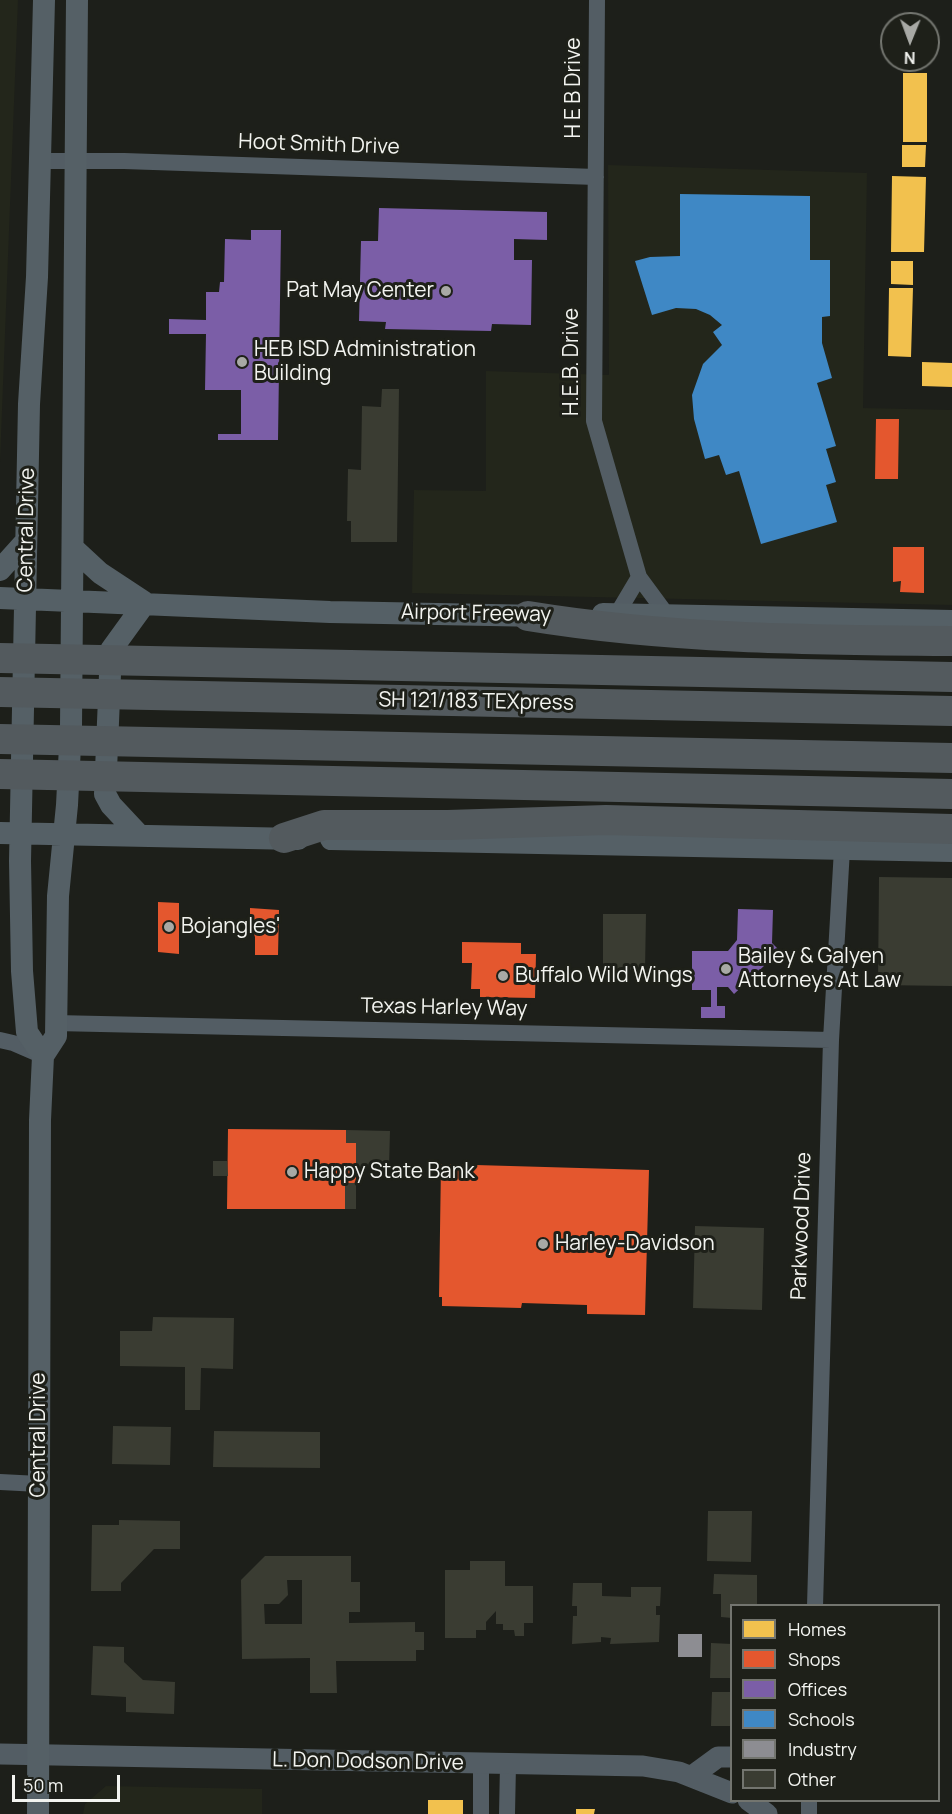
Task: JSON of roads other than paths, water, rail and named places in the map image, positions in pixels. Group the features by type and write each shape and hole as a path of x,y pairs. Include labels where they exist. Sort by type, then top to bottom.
{"highway":[{"path":"528,616 606,628 790,638 952,641"},
{"path":"0,658 952,677"},
{"name":"SH 121/183 TEXpress","path":"0,692 952,711"},
{"path":"0,739 952,758"},
{"path":"0,774 952,794"},
{"path":"284,838 324,825 448,825 606,820 952,829"}],"main road":[{"name":"Central Drive","path":"43,1056 27,1032 22,970 21,897 10,834 26,599 29,394 38,237 44,0"},
{"name":"Central Drive","path":"38,1814 39,1168 43,1056 56,1036 58,896 70,726 77,0"},
{"path":"38,237 76,237"},
{"path":"0,570 27,541"},
{"path":"73,548 100,573 145,603 111,650 105,794 111,806 140,836"},
{"name":"Airport Freeway","path":"0,598 330,612 528,616 617,614 952,621"},
{"path":"10,834 952,851"},
{"path":"0,874 21,897"},
{"path":"22,970 32,977 41,1014 55,1023"}],"street":[{"name":"H E B Drive","path":"596,177 597,0"},
{"name":"Hoot Smith Drive","path":"40,161 596,177"},
{"name":"H.E.B. Drive","path":"596,177 594,421 639,577 667,615"},
{"path":"617,614 639,577"},
{"name":"Parkwood Drive","path":"814,1604 831,1040 842,849"},
{"name":"Texas Harley Way","path":"55,1023 831,1040"},
{"path":"0,1040 43,1056"},
{"path":"0,1482 39,1484"},
{"name":"L. Don Dodson Drive","path":"0,1754 481,1765 643,1766 692,1776 730,1792"},
{"path":"692,1776 718,1757 730,1757"},
{"path":"481,1765 481,1814"},
{"path":"507,1814 508,1765"},
{"path":"751,1802 767,1814"}],"place":[{"name":"Pat May Center","path":"446,291"},
{"name":"HEB ISD Administration Building","path":"242,362"},
{"name":"Bojangles'","path":"169,927"},
{"name":"Bailey & Galyen Attorneys At Law","path":"726,969"},
{"name":"Buffalo Wild Wings","path":"503,976"},
{"name":"Happy State Bank","path":"292,1172"},
{"name":"Harley-Davidson","path":"543,1244"}]}
